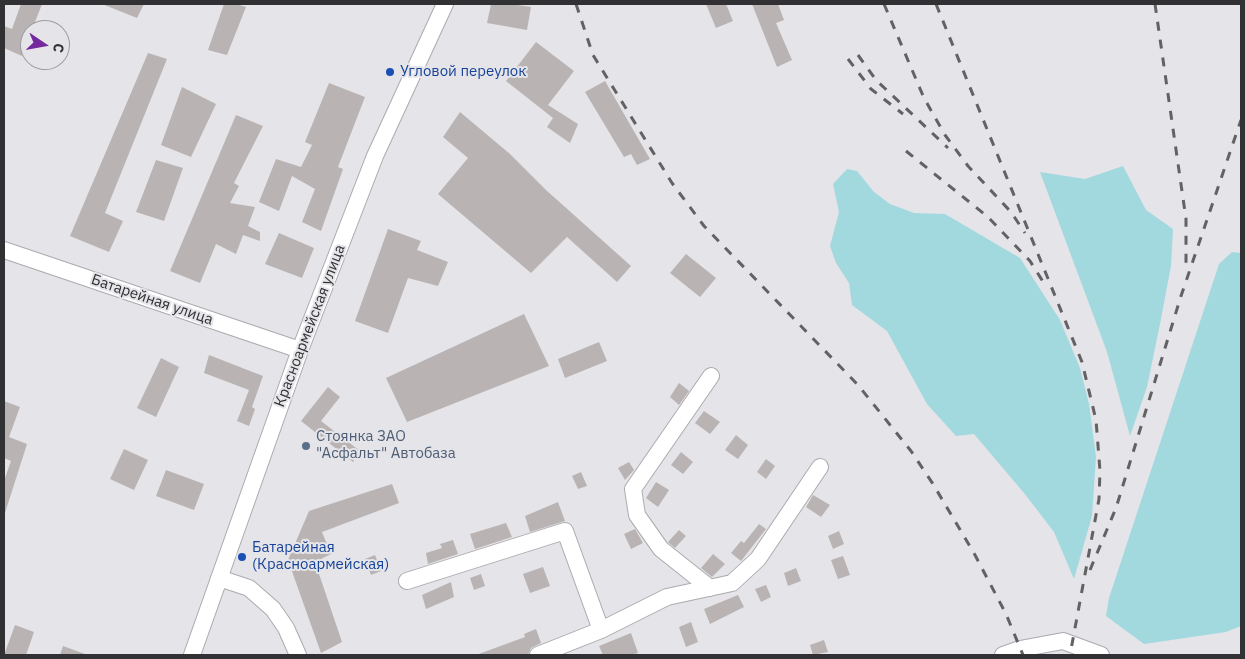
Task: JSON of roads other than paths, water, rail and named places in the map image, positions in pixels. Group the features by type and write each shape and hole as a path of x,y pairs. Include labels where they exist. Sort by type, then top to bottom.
{"street":[{"name":"Красноармейская улица","path":"192,655 300,350 374,156 445,4"},
{"name":"Батарейная улица","path":"4,250 300,350"},
{"path":"710,588 660,549 637,515 633,489 711,376"},
{"path":"538,655 601,630 667,598 732,583 758,559 820,467"},
{"path":"408,581 565,531 601,630"},
{"path":"218,578 249,588 273,609 286,628 298,655"},
{"path":"1003,655 1020,649 1063,641 1101,655"}],"water":[{"path":"1123,166 1146,210 1173,229 1171,266 1147,387 1130,436 1107,352 1040,172 1085,179"},
{"path":"847,169 857,171 874,192 890,204 914,213 945,214 1020,258 1060,320 1080,368 1089,404 1096,457 1092,516 1074,579 1054,532 1024,493 974,434 956,436 927,404 887,331 852,305 849,283 836,263 830,246 839,212 833,184"},
{"path":"1232,252 1241,253 1241,626 1226,632 1144,644 1106,616 1109,598 1219,264"}],"railway":[{"path":"576,4 593,55 672,183 704,226 858,385 911,451 975,555 1006,614 1023,655"},
{"path":"884,4 924,98 945,135 968,166 1011,212 1025,233"},
{"path":"936,4 1082,362 1096,420 1100,471 1099,499 1070,655"},
{"path":"1155,4 1186,219 1186,269"},
{"path":"858,55 876,80 948,148"},
{"path":"848,59 871,89 903,114"},
{"path":"1090,570 1116,508 1181,296 1241,120"},
{"path":"906,151 988,217 1030,261 1047,288"}],"place":[{"name":"Угловой переулок","path":"390,72"},
{"name":"Стоянка ЗАО \"Асфальт\" Автобаза","path":"306,446"},
{"name":"Батарейная (Красноармейская)","path":"242,557"}]}
